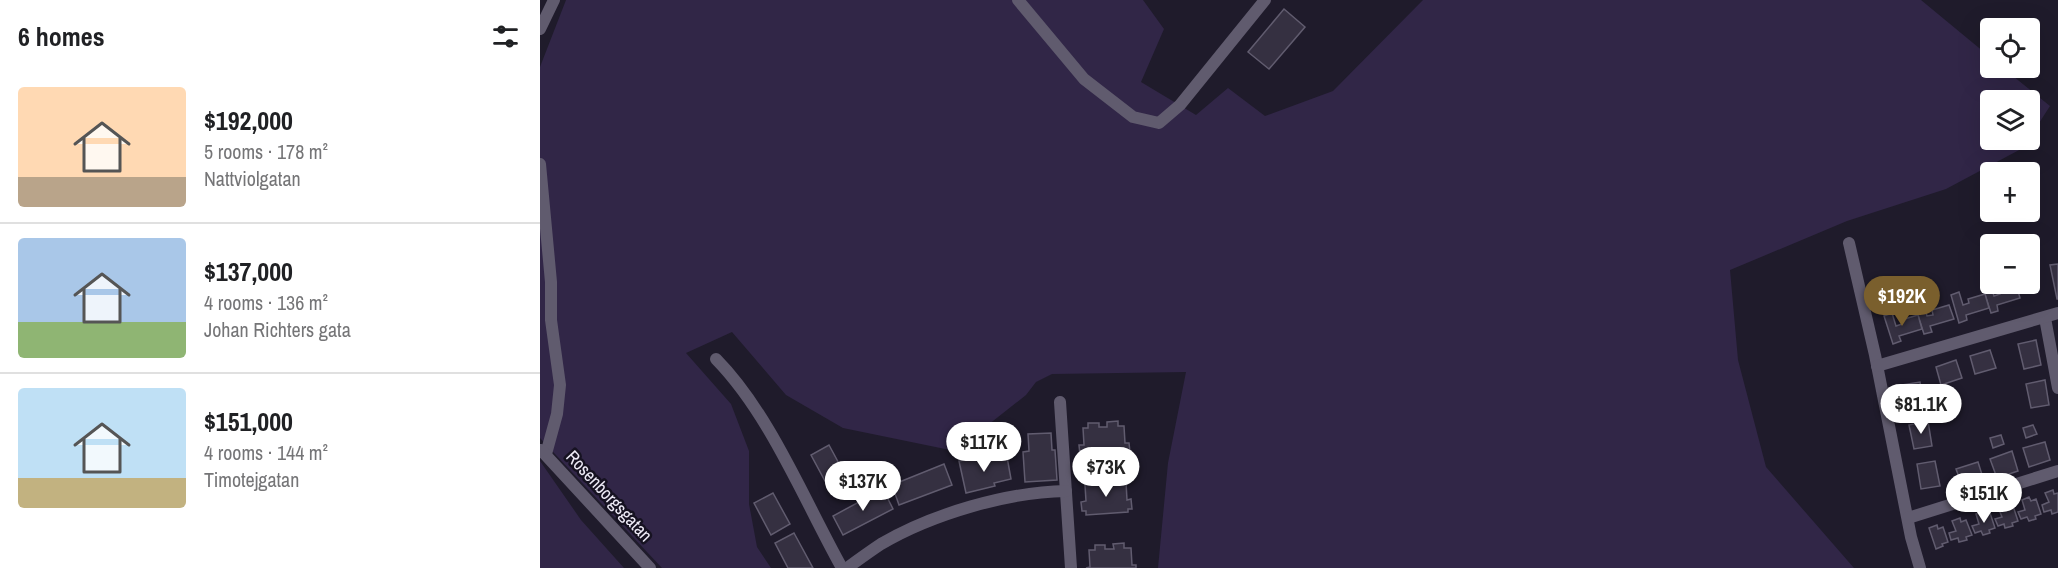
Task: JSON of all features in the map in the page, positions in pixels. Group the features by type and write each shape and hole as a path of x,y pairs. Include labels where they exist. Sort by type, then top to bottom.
{"street":[{"path":"540,28 554,0"},
{"path":"1018,0 1084,79 1133,117 1159,123 1180,105 1265,0"},
{"path":"540,164 551,282 551,320 560,385 557,414 543,452"},
{"path":"1849,243 1920,568"},
{"path":"1876,361 1975,337 2058,313"},
{"path":"2045,318 2058,388"},
{"path":"716,359 734,377 761,419 842,568"},
{"path":"1060,402 1071,568"},
{"name":"Rosenborgsgatan","path":"543,452 650,568"},
{"path":"1908,518 2058,471"},
{"path":"847,568 882,544 951,512 991,501 1046,491 1066,491"}],"shaded area":[{"path":"566,0 1143,0 1164,29 1141,82 1196,115 1228,88 1265,116 1333,91 1423,0 1921,0 1980,49 1980,78 2015,78 2030,90 1980,90 1980,150 2019,150 1997,162 1980,162 1980,171 1946,189 1847,221 1730,270 1738,360 1766,467 1854,568 1158,568 1168,463 1186,372 1052,374 1036,382 1026,395 955,451 843,428 786,395 732,332 686,353 731,404 749,451 749,504 757,547 771,568 662,568 540,438 540,67"},
{"path":"2040,98 2050,106 2040,122"},
{"path":"540,461 581,520 624,568 540,568"}],"building":[{"path":"1284,9 1305,27 1269,69 1248,52"},
{"path":"2058,264 2058,299 2057,299 2050,265"},
{"path":"1959,292 1963,305 1969,303 1968,299 1985,294 1989,308 1966,315 1967,320 1959,323 1951,295"},
{"path":"1985,294 1993,294 1994,296 2019,294 2020,298 1997,305 1998,311 1991,313"},
{"path":"1923,304 1927,316 1933,315 1932,310 1949,305 1954,319 1930,326 1932,332 1924,334 1915,306"},
{"path":"1892,313 1896,326 1902,324 1901,320 1918,315 1922,329 1899,336 1901,341 1893,344 1884,316"},
{"path":"2036,340 2041,365 2024,369 2018,344"},
{"path":"1990,350 1996,368 1975,374 1970,356"},
{"path":"1956,360 1962,378 1941,385 1936,367"},
{"path":"2045,380 2049,405 2031,408 2026,384"},
{"path":"1920,382 1924,406 1906,410 1901,385"},
{"path":"1118,421 1118,426 1124,426 1125,443 1129,443 1130,452 1126,453 1126,456 1084,458 1084,454 1080,455 1079,445 1084,445 1083,428 1088,428 1088,423 1099,423 1099,427 1107,427 1107,422"},
{"path":"1928,421 1932,446 1914,449 1909,425"},
{"path":"2033,425 2037,434 2026,438 2023,428"},
{"path":"1051,433 1052,450 1055,450 1057,480 1025,482 1023,452 1029,451 1028,434"},
{"path":"2001,435 2004,444 1993,448 1990,438"},
{"path":"2045,442 2050,460 2029,467 2023,448"},
{"path":"829,445 850,484 832,494 811,455"},
{"path":"2012,451 2018,471 1997,478 1990,459"},
{"path":"988,455 989,461 1007,457 1011,479 994,483 995,486 966,493 959,461"},
{"path":"1935,461 1940,486 1921,489 1917,464"},
{"path":"1978,462 1984,481 1963,488 1956,469"},
{"path":"944,464 952,485 899,505 892,485"},
{"path":"1119,478 1120,483 1126,482 1127,500 1131,499 1132,509 1128,509 1128,512 1086,515 1086,511 1082,511 1081,502 1086,501 1085,485 1090,484 1090,480 1100,479 1101,484 1109,483 1109,479"},
{"path":"883,489 893,509 843,535 833,516"},
{"path":"2053,490 2054,494 2058,493 2058,512 2052,514 2051,510 2044,512 2042,505 2049,502 2045,493"},
{"path":"773,493 790,524 771,535 754,503"},
{"path":"2029,497 2031,501 2036,499 2041,514 2029,521 2027,517 2021,519 2018,512 2025,510 2022,500"},
{"path":"2006,504 2008,508 2013,506 2018,521 2012,523 2013,526 2005,528 2004,524 1998,526 1995,519 2002,517 1998,507"},
{"path":"1983,511 1985,515 1990,513 1995,528 1983,535 1981,531 1975,533 1972,526 1979,524 1976,514"},
{"path":"1960,518 1961,522 1966,520 1972,535 1966,537 1967,540 1959,542 1958,538 1951,540 1949,533 1956,531 1952,521"},
{"path":"1937,525 1938,529 1943,527 1948,542 1936,549 1929,528"},
{"path":"794,533 813,568 788,568 775,543"},
{"path":"1124,543 1124,548 1131,548 1132,565 1136,565 1136,568 1086,568 1090,567 1089,550 1095,550 1095,545 1105,545 1105,549 1114,549 1113,544"}]}
